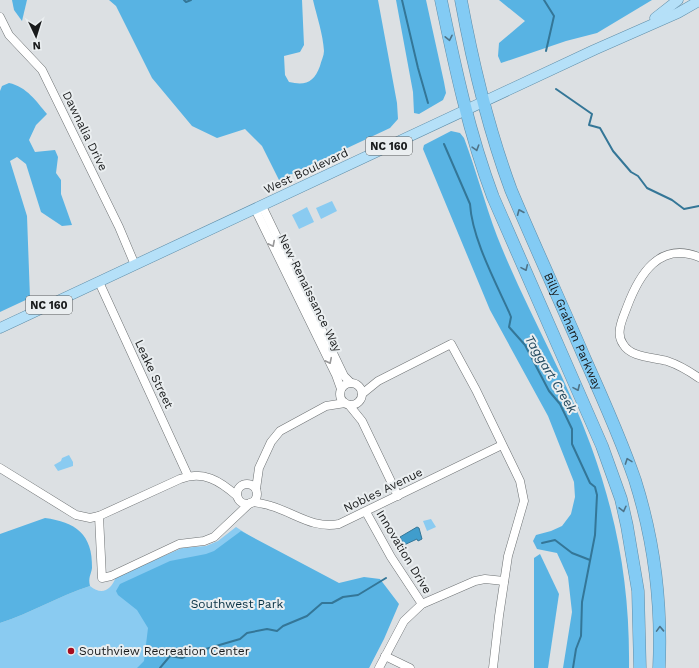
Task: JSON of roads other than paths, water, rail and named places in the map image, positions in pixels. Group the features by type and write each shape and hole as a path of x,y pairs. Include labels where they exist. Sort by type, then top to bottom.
{"highway":[{"name":"Billy Graham Parkway","path":"441,0 465,111 481,165 493,197 602,446 616,485 627,526 636,575 639,612 640,668"},
{"name":"Billy Graham Parkway","path":"460,0 482,102 499,159 511,190 620,439 634,479 646,522 654,565 659,608 660,668"}],"main road":[{"name":"West Boulevard","path":"644,27 678,0"},
{"name":"West Boulevard","path":"0,328 482,102 644,27 678,13 699,1"}],"street":[{"name":"Dawnalia Drive","path":"0,17 9,35 42,70 119,227 135,265"},
{"name":"New Renaissance Way","path":"258,208 344,376 354,384"},
{"name":"New Renaissance Way","path":"258,208 336,375 340,390"},
{"path":"699,257 682,253 673,253 657,260 650,266 642,275 635,287 619,332 620,340 629,351 677,365 699,378"},
{"name":"Leake Street","path":"99,282 188,476"},
{"path":"326,406 356,403 378,381 451,344 476,390 520,481 524,501 508,556 494,668"},
{"path":"99,516 102,578 111,576 180,544 204,541 214,537 252,502 257,491 259,468 271,442 280,431 326,406 340,390 354,384 378,381"},
{"path":"354,384 362,396 362,420"},
{"path":"340,390 340,398 362,420 398,496"},
{"name":"Nobles Avenue","path":"252,502 271,505 315,524 323,526 339,524 502,445"},
{"path":"0,468 76,515 90,518 99,516 188,476 205,476 223,484 243,503 252,502"},
{"path":"233,519 238,490 259,468"},
{"path":"223,484 251,484 257,491"},
{"name":"Nobles Avenue","path":"257,491 271,505"},
{"name":"Innovation Drive","path":"366,512 391,557 422,604"},
{"path":"379,668 404,621 422,604 475,581 504,581"},
{"path":"385,656 410,668"}],"waterway":[{"path":"184,0 186,2 191,0"},
{"name":"Taggart Creek","path":"402,0 428,103"},
{"path":"544,0 554,16 546,51"},
{"path":"556,89 592,114 589,125 600,128 613,151 631,172 638,176 647,188 672,200 684,209 699,206"},
{"name":"Taggart Creek","path":"444,144 470,204 475,231 485,259 511,317 509,327 525,345 549,391 560,404 572,429 572,444 590,483 595,487 597,495 595,535 582,602 581,636 576,649 573,668"},
{"path":"542,543 555,540 572,553 590,560"},
{"path":"160,668 170,656 182,658 192,653 240,639 247,633 267,629 277,631 283,626 307,616 322,603 332,603 343,597 358,595 386,578"}],"place":[{"name":"Southview Recreation Center","path":"71,651"}],"park label":[{"name":"Southwest Park","path":"237,604"}]}
